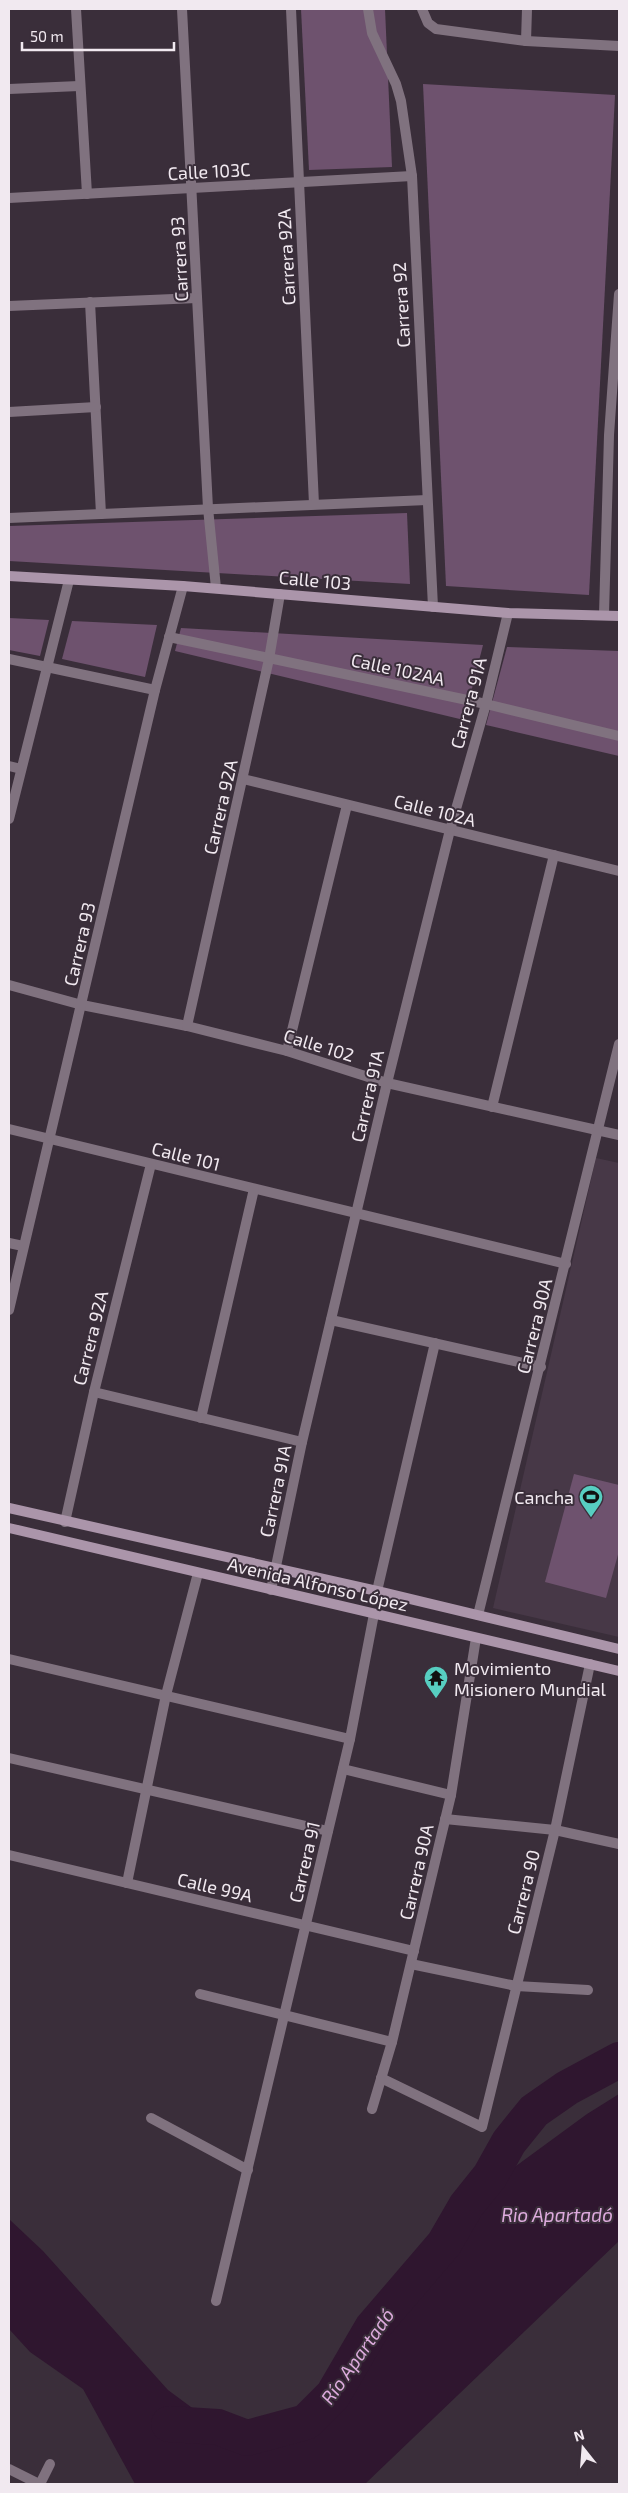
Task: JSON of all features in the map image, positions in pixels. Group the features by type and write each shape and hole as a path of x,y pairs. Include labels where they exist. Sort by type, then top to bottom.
{"street":[{"path":"76,9 79,86 87,194"},
{"name":"Carrera 93","path":"182,9 208,508 216,588"},
{"name":"Carrera 92A","path":"291,9 314,504"},
{"name":"Carrera 92","path":"368,9 372,33 396,84 401,101 412,176 433,607"},
{"path":"422,9 428,23 436,29 526,41 619,46"},
{"path":"526,41 527,9"},
{"path":"9,89 79,86"},
{"name":"Calle 103C","path":"9,198 412,176"},
{"path":"604,615 614,436 619,294"},
{"path":"9,306 197,298"},
{"path":"90,302 101,514"},
{"path":"9,412 96,407"},
{"path":"9,518 427,500"},
{"name":"Calle 103","path":"9,576 216,588 508,613 619,616"},
{"path":"9,819 69,580"},
{"name":"Carrera 93","path":"9,1310 155,690 183,586"},
{"name":"Carrera 92A","path":"187,1026 243,780 269,659 280,594"},
{"name":"Carrera 91A","path":"271,1590 302,1442 386,1083 450,830 486,704 508,613"},
{"name":"Calle 102AA","path":"169,637 486,704 619,736"},
{"path":"9,659 155,690"},
{"path":"9,766 21,769"},
{"name":"Calle 102A","path":"243,780 619,871"},
{"path":"287,1052 347,805"},
{"path":"492,1107 554,855"},
{"name":"Calle 102","path":"9,985 82,1006 187,1026 287,1052 386,1083 619,1136"},
{"name":"Carrera 90A","path":"478,1615 541,1367 619,1044"},
{"name":"Calle 101","path":"9,1129 254,1190 566,1264"},
{"name":"Carrera 92A","path":"65,1522 94,1392 151,1164"},
{"path":"201,1418 254,1190"},
{"path":"9,1242 23,1246"},
{"path":"331,1320 541,1367"},
{"path":"377,1591 435,1343"},
{"path":"94,1392 302,1442"},
{"name":"Avenida Alfonso López","path":"9,1508 377,1591 619,1649"},
{"name":"Avenida Alfonso López","path":"9,1528 619,1671"},
{"path":"127,1883 166,1695 198,1573"},
{"name":"Carrera 91","path":"216,2301 350,1739 374,1614"},
{"name":"Carrera 90A","path":"372,2109 392,2042 451,1795 476,1638"},
{"path":"9,1659 350,1739"},
{"name":"Carrera 90","path":"381,2078 482,2127 555,1830 590,1664"},
{"path":"9,1758 328,1832"},
{"path":"343,1769 451,1795"},
{"path":"445,1819 555,1830 619,1844"},
{"name":"Calle 99A","path":"9,1855 414,1951"},
{"path":"411,1964 516,1986 588,1990"},
{"path":"200,1994 392,2042"},
{"path":"150,2118 248,2170"},
{"path":"9,2469 39,2484 50,2464"}],"shaded area":[{"path":"301,9 385,9 392,167 309,170"},
{"path":"423,84 615,95 589,595 446,586"},
{"path":"407,513 410,584 9,561 9,526"},
{"path":"9,618 49,620 40,656 9,650"},
{"path":"72,621 157,625 145,677 62,659"},
{"path":"181,628 483,645 464,720 175,651"},
{"path":"507,647 619,651 619,756 486,725"},
{"path":"596,1158 619,1163 619,1637 493,1608"},
{"name":"Cancha","path":"574,1474 619,1485 619,1551 606,1598 545,1582"}],"water":[{"name":"Rio Apartadó","path":"619,2094 619,2241 365,2484 135,2484 83,2389 30,2352 9,2329 9,2219 43,2251 168,2390 218,2427 247,2438 274,2430 333,2395 422,2271 516,2166 587,2114"}],"waterway":[{"name":"Río Apartadó","path":"169,2424 218,2427 247,2438 306,2422 333,2395 372,2328 444,2244 466,2206 490,2176 509,2142 534,2111 567,2088 619,2060"}],"place":[{"name":"Cancha","path":"591,1518"},
{"name":"Movimiento Misionero Mundial","path":"436,1699"}]}
